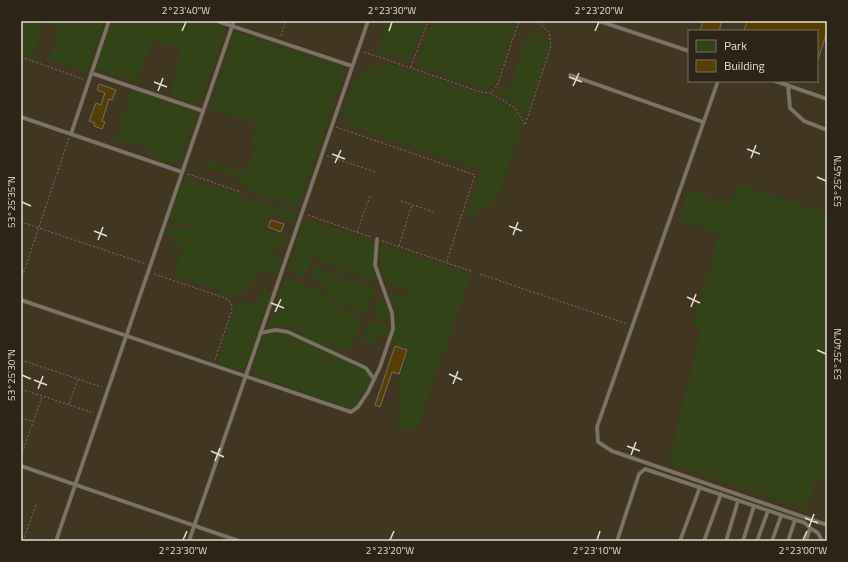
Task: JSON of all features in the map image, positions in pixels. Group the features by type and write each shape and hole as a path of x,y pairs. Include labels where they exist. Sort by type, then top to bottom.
{"lane":[{"path":"70,134 109,21"},
{"path":"217,21 352,66"},
{"path":"56,541 234,21"},
{"path":"190,541 368,21"},
{"path":"599,21 688,52"},
{"path":"91,73 203,111"},
{"path":"570,75 703,122"},
{"path":"718,82 597,427 598,442 612,451 827,525"},
{"path":"778,82 827,99"},
{"path":"788,85 790,108 804,121 827,130"},
{"path":"21,117 182,172"},
{"path":"21,300 351,412 358,407 363,400 374,379 390,342 393,325 392,313 375,264 377,239"},
{"path":"260,333 276,330 288,332 366,368 374,379"},
{"path":"21,466 240,541"},
{"path":"617,541 642,470 649,470 805,523 818,533 822,541"},
{"path":"680,541 700,487"},
{"path":"704,541 720,494"},
{"path":"726,541 738,501"},
{"path":"743,541 754,506"},
{"path":"757,541 768,511"},
{"path":"772,541 781,516"},
{"path":"788,541 795,520"},
{"path":"806,541 810,528"}],"path":[{"path":"279,42 286,21"},
{"path":"411,68 428,21"},
{"path":"491,93 497,86 519,21"},
{"path":"358,50 481,92 491,93 515,108 525,125 551,46 549,32 536,21"},
{"path":"21,57 88,81"},
{"path":"332,125 475,175 446,263"},
{"path":"21,280 70,134"},
{"path":"322,154 376,172"},
{"path":"182,172 241,192"},
{"path":"357,232 370,196"},
{"path":"401,201 434,212"},
{"path":"398,246 412,204"},
{"path":"302,213 471,272"},
{"path":"21,222 150,265"},
{"path":"148,272 225,298 231,303 232,310 213,366"},
{"path":"480,274 632,326"},
{"path":"21,360 108,389"},
{"path":"69,405 78,379"},
{"path":"21,389 99,415"},
{"path":"21,456 42,396"},
{"path":"21,418 33,422"},
{"path":"23,541 36,505"}],"shaded area":[{"path":"21,21 827,21 827,541 21,541"}],"green space":[{"path":"21,21 105,21 89,68 84,71 49,59 60,28 44,23 33,57 21,53"},
{"path":"112,21 208,21 225,27 226,29 203,97 193,103 170,96 181,49 154,40 135,83 99,70 97,65"},
{"path":"387,21 425,21 411,60 408,63 376,51"},
{"path":"432,21 517,21 494,85 487,90 418,66 418,60"},
{"path":"529,31 548,38 550,45 524,120 519,109 498,93 500,88 509,90"},
{"path":"238,32 338,65 345,71 298,208 254,193 246,189 236,177 203,165 205,160 245,173 255,145 251,141 256,125 210,108 232,39 234,34"},
{"path":"385,62 474,91 506,104 514,110 521,125 521,130 496,201 471,217 466,216 481,170 346,124 348,118 341,115 341,113 360,72"},
{"path":"132,90 196,112 196,118 179,164 175,165 149,155 149,147 124,140 113,143"},
{"path":"185,179 190,179 296,213 293,222 273,214 270,215 265,229 284,237 287,241 286,244 276,247 273,255 282,258 277,273 273,274 259,269 259,274 254,283 245,291 230,299 219,294 217,289 175,275 174,272 184,245 181,243 179,248 171,246 174,238 165,234 167,226 189,230 190,224 169,220"},
{"path":"737,184 827,213 827,480 816,477 807,510 668,463 701,331 692,325 719,234 679,220 688,190 730,204"},
{"path":"308,219 375,243 374,266 377,277 375,280 366,279 316,260 318,252 314,251 304,277 290,272 288,268 303,224"},
{"path":"383,245 469,274 470,278 418,428 414,431 400,426 396,419 403,398 398,396 399,383 409,349 392,343 396,319 395,308 388,291 409,297 412,292 386,284 380,256 380,246"},
{"path":"314,266 375,288 367,310 363,313 359,313 333,298 327,292 326,285 312,278"},
{"path":"290,279 302,283 303,287 315,287 342,308 363,320 350,347 342,350 334,350 285,327 267,329 284,281"},
{"path":"262,291 271,294 246,366 240,370 220,364 218,359 236,306 241,301 256,306"},
{"path":"381,294 391,317 388,320 377,317 372,313"},
{"path":"370,320 390,326 388,337 380,333 376,344 364,341 362,338"},
{"path":"274,332 290,334 325,352 366,370 372,378 360,395 355,407 348,408 259,377 255,374 253,368 264,335"}],"building":[{"path":"703,21 722,21 719,30 700,30"},
{"path":"747,21 827,21 827,32 818,59 818,30 744,30"},
{"path":"99,84 116,90 112,100 109,99 102,121 105,122 102,129 94,126 95,123 89,121 96,103 101,105 105,93 97,90"},
{"path":"271,220 284,224 281,232 268,227"},
{"path":"395,346 407,350 399,374 392,372 380,407 375,405"}]}
